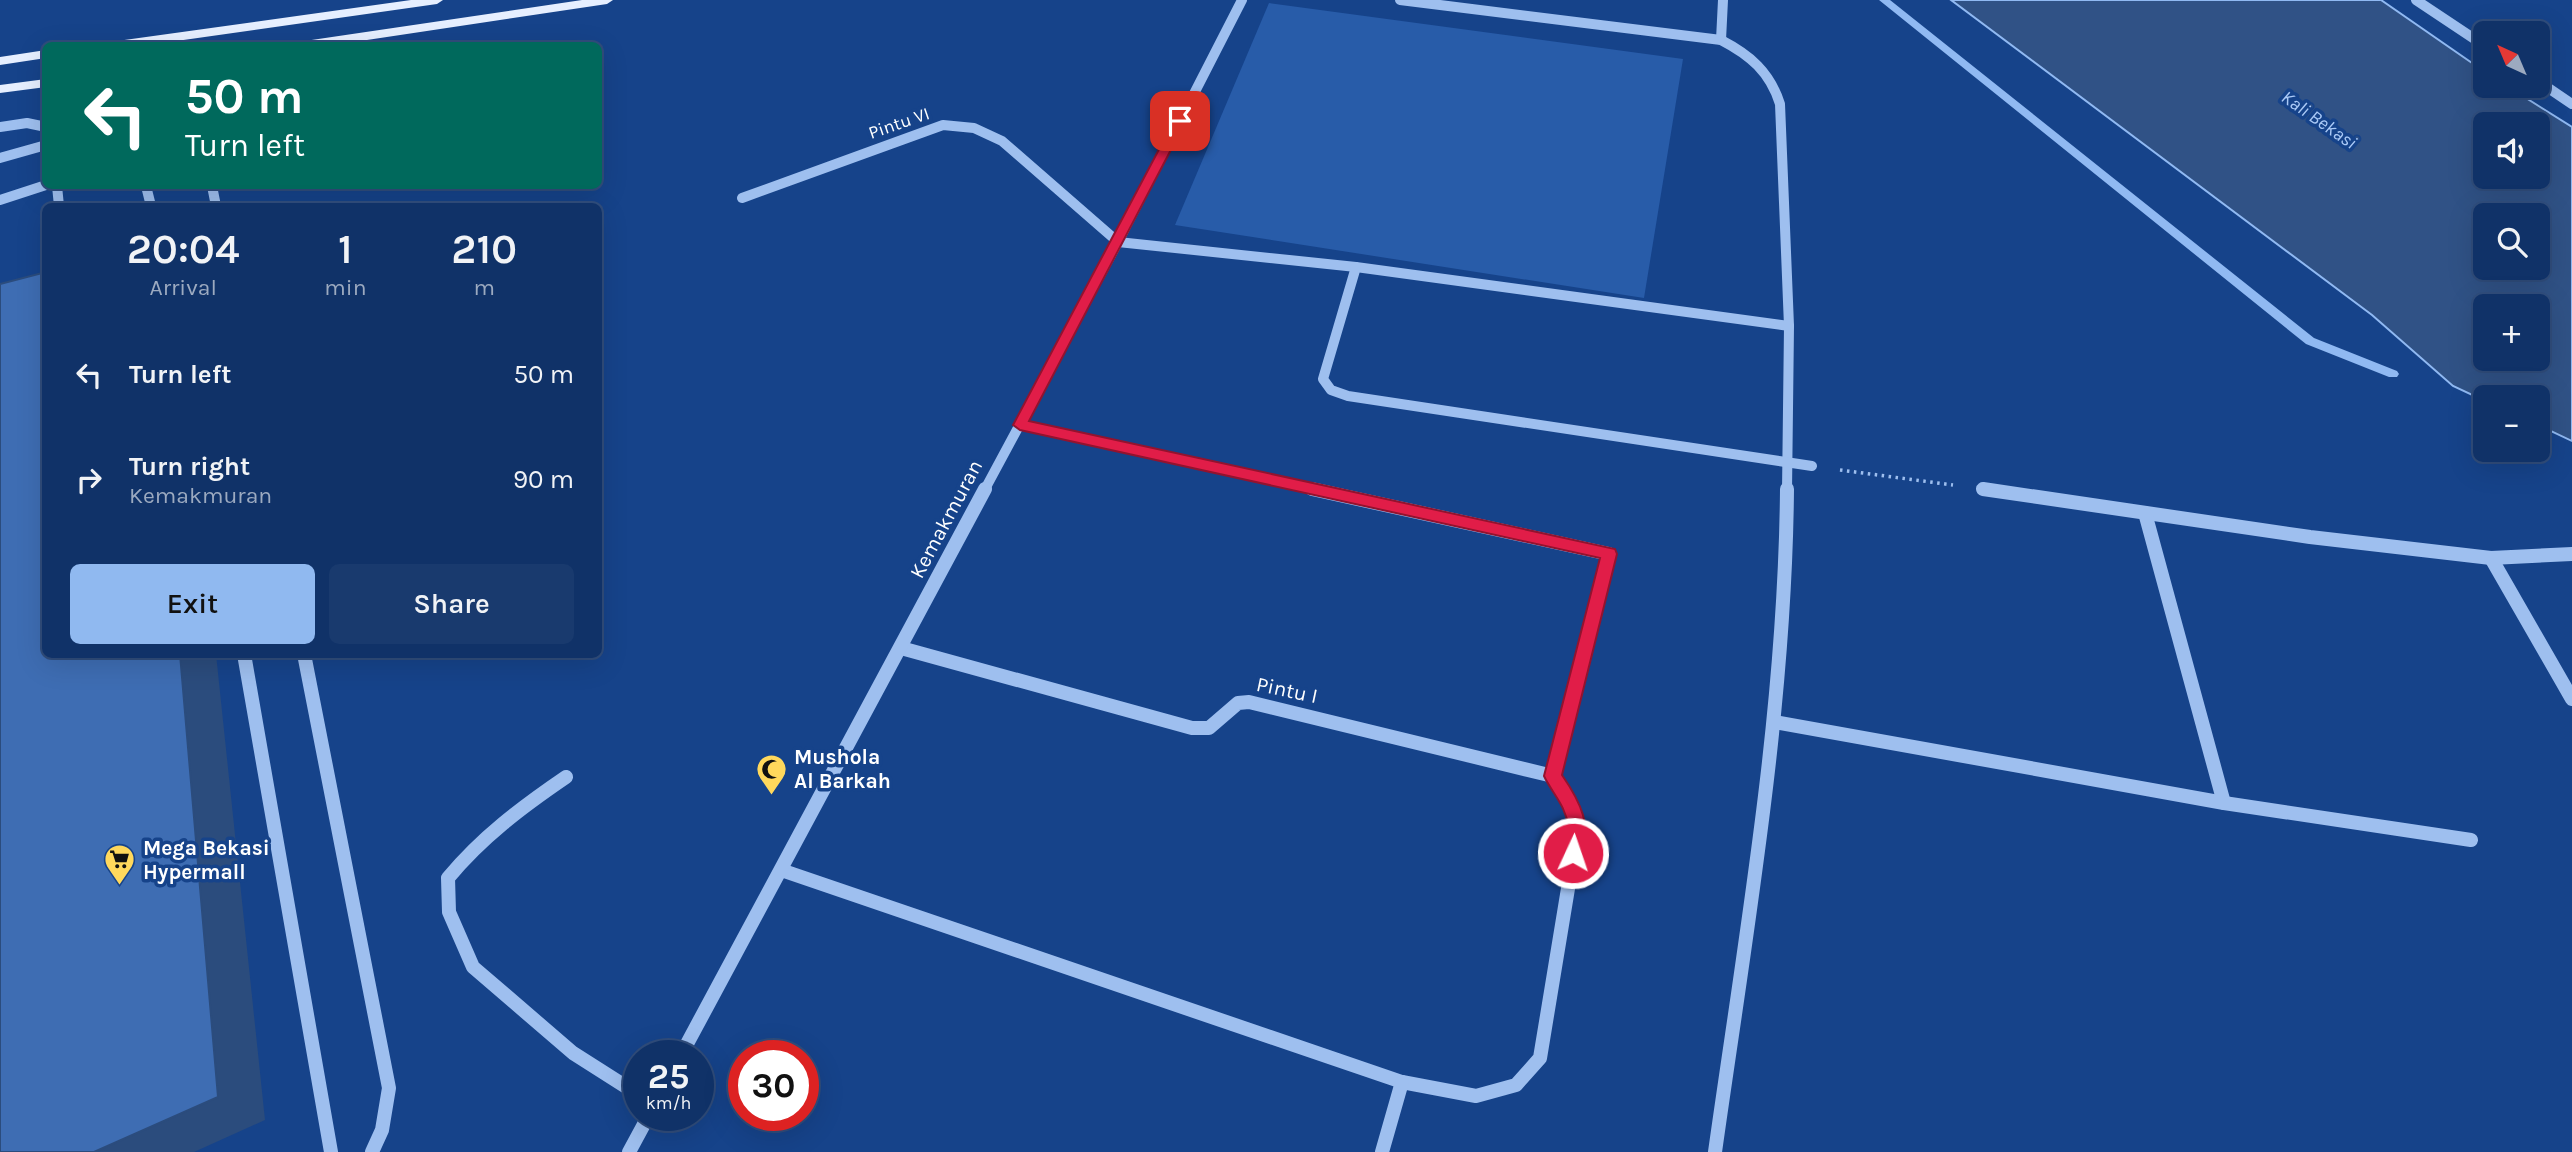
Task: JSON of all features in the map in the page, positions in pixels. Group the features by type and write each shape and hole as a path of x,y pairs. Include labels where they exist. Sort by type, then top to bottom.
{"main road":[{"path":"138,42 437,0"},
{"path":"325,42 607,0"},
{"path":"0,61 42,55"},
{"path":"0,89 42,84"}],"street":[{"name":"Kemakmuran","path":"689,1040 1118,242 1242,0"},
{"path":"1400,0 1721,40 1752,60 1774,83 1780,104 1789,326 1790,462 1786,591 1775,722 1715,1152"},
{"path":"1721,40 1723,0"},
{"path":"2416,0 2473,38"},
{"path":"2550,89 2572,104"},
{"path":"0,127 27,123 42,126"},
{"name":"Pintu VI","path":"742,198 943,125 974,128 1002,141 1118,242"},
{"path":"0,158 42,146"},
{"path":"0,200 42,186"},
{"path":"1118,242 1356,267 1789,326"},
{"path":"1356,267 1323,379 1331,390 1348,396 1812,466"},
{"path":"781,870 1402,1082 1476,1096 1516,1085 1540,1058 1578,828 1569,801 1553,776 1609,554 1020,425"},
{"path":"1983,489 2491,558 2572,554"},
{"path":"2145,513 2224,803"},
{"path":"2491,558 2572,699"},
{"name":"Pintu I","path":"901,648 1192,728 1209,728 1238,703 1249,702 1553,776"},
{"path":"245,658 331,1152"},
{"path":"305,658 389,1088 382,1130 372,1152"},
{"path":"1775,722 2224,803 2471,840"},
{"path":"566,777 516,810 472,847 448,878 449,912 473,967 573,1053 623,1086"},
{"path":"1382,1152 1402,1082"},
{"path":"629,1152 640,1131"}],"path":[{"path":"1812,466 1983,489"}],"shaded area":[{"path":"1269,3 1683,59 1644,298 1175,225"}],"water":[{"name":"Kali Bekasi","path":"1951,0 2381,0 2473,64 2473,98 2526,98 2548,112 2473,112 2473,189 2550,189 2550,113 2572,127 2572,441 2550,431 2550,385 2473,385 2473,395 2453,386 2372,315"}],"building":[{"name":"Mega Bekasi Hypermall","path":"42,273 42,658 180,658 218,1097 94,1152 0,1152 0,284"}],"waterway":[{"path":"1884,0 2310,341 2393,374"}],"place":[{"name":"Mushola Al Barkah","path":"771,796"},
{"name":"Mega Bekasi Hypermall","path":"120,887"}],"route":[{"path":"1180,121 1020,425 1609,554 1553,776 1569,801 1578,828 1573,853"}]}
